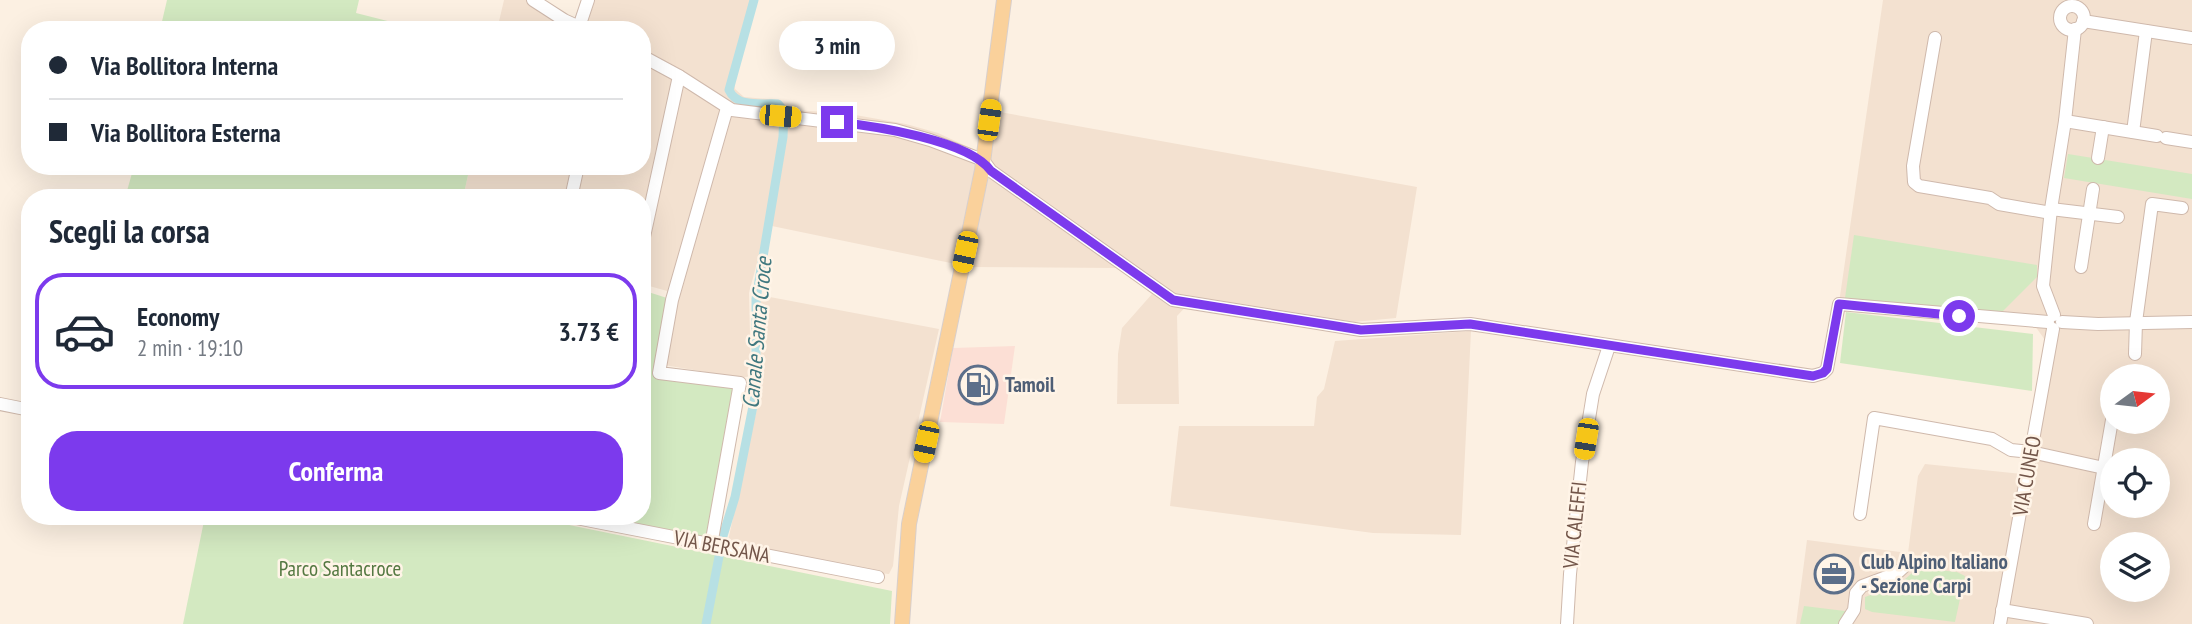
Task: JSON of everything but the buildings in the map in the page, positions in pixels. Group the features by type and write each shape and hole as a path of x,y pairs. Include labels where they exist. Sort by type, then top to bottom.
{"main road":[{"path":"902,624 909,524 983,160 1004,0"}],"street":[{"path":"533,0 570,21"},
{"path":"584,21 588,0"},
{"path":"2054,322 2043,286 2065,121 2074,26 2083,15 2074,4 2060,16 2074,26 2146,31 2192,38"},
{"path":"2133,132 2146,31"},
{"path":"1935,38 1913,166 1914,183 1990,198 1999,204 2118,217"},
{"path":"651,61 727,108 738,112 895,130 983,160 991,171 1173,300 1361,330 1470,324 1813,376 1827,369 1839,304 2054,322 2192,321"},
{"path":"651,205 679,76"},
{"path":"713,545 740,383 659,373 672,299 727,108"},
{"path":"2065,121 2192,142"},
{"path":"2098,159 2103,127"},
{"path":"2081,267 2093,190"},
{"path":"2135,354 2136,323 2152,204 2182,208"},
{"name":"VIA CUNEO","path":"2000,624 2054,322"},
{"name":"VIA CALEFFI","path":"1567,624 1570,574 1593,394 1609,346"},
{"path":"0,404 21,408"},
{"path":"1860,514 1874,418 1992,439 2011,450 2100,467"},
{"path":"2094,524 2100,490"},
{"name":"VIA BERSANA","path":"612,525 878,577"},
{"path":"1844,624 1854,610 1856,593 1862,586 1897,573 1908,563"},
{"path":"2003,610 2087,624"}],"shaded area":[{"path":"504,0 538,0 577,21 499,21"},
{"path":"592,0 752,0 733,73 735,89 744,97 778,100 792,110 844,113 906,124 938,133 990,157 1000,112 1417,187 1396,318 1354,322 1193,299 1177,316 1179,404 1117,404 1118,354 1122,328 1152,294 1117,268 970,267 767,225 749,293 751,376 741,378 664,365 678,294 651,286 651,189 465,189 468,175 651,175 651,21 588,21 587,15"},
{"path":"1883,0 2192,0 2192,624 1796,624 1807,540 1908,553 1918,476 1925,464 2022,474 2045,340 2035,326 1839,303"},
{"path":"760,295 939,329 899,506 893,566 889,574 848,570 728,541 761,390"},
{"path":"1471,331 1461,535 1373,533 1170,506 1179,426 1314,426 1317,397 1324,389 1335,341"},
{"name":"Tamoil","path":"1015,346 1004,424 940,422 953,348"}],"green space":[{"path":"167,0 359,0 356,13 388,21 162,21"},
{"path":"2068,154 2192,174 2192,199 2064,178"},
{"path":"131,175 468,175 465,189 128,189"},
{"path":"1854,235 2037,265 2037,277 2000,314 1845,298"},
{"path":"651,293 667,298 654,377 736,388 706,540 625,525 651,525"},
{"path":"1846,312 2033,334 2032,391 1840,363"},
{"name":"Parco Santacroce","path":"203,525 569,525 892,591 890,624 183,624"},
{"path":"1918,568 1957,572 1965,576 1955,622 1865,609 1865,597 1898,585"},
{"path":"1804,606 1853,612 1841,624 1800,624"}],"waterway":[{"name":"Canale Santa Croce","path":"706,624 756,391 756,299 783,137 784,111 778,104 744,102 738,100 729,90 754,0"}],"place":[{"name":"Tamoil","path":"978,385"},
{"name":"Club Alpino Italiano - Sezione Carpi","path":"1834,574"}],"route":[{"path":"837,122 913,135 983,160 991,171 1173,300 1361,330 1470,324 1813,376 1827,369 1839,304 1959,316"}]}
